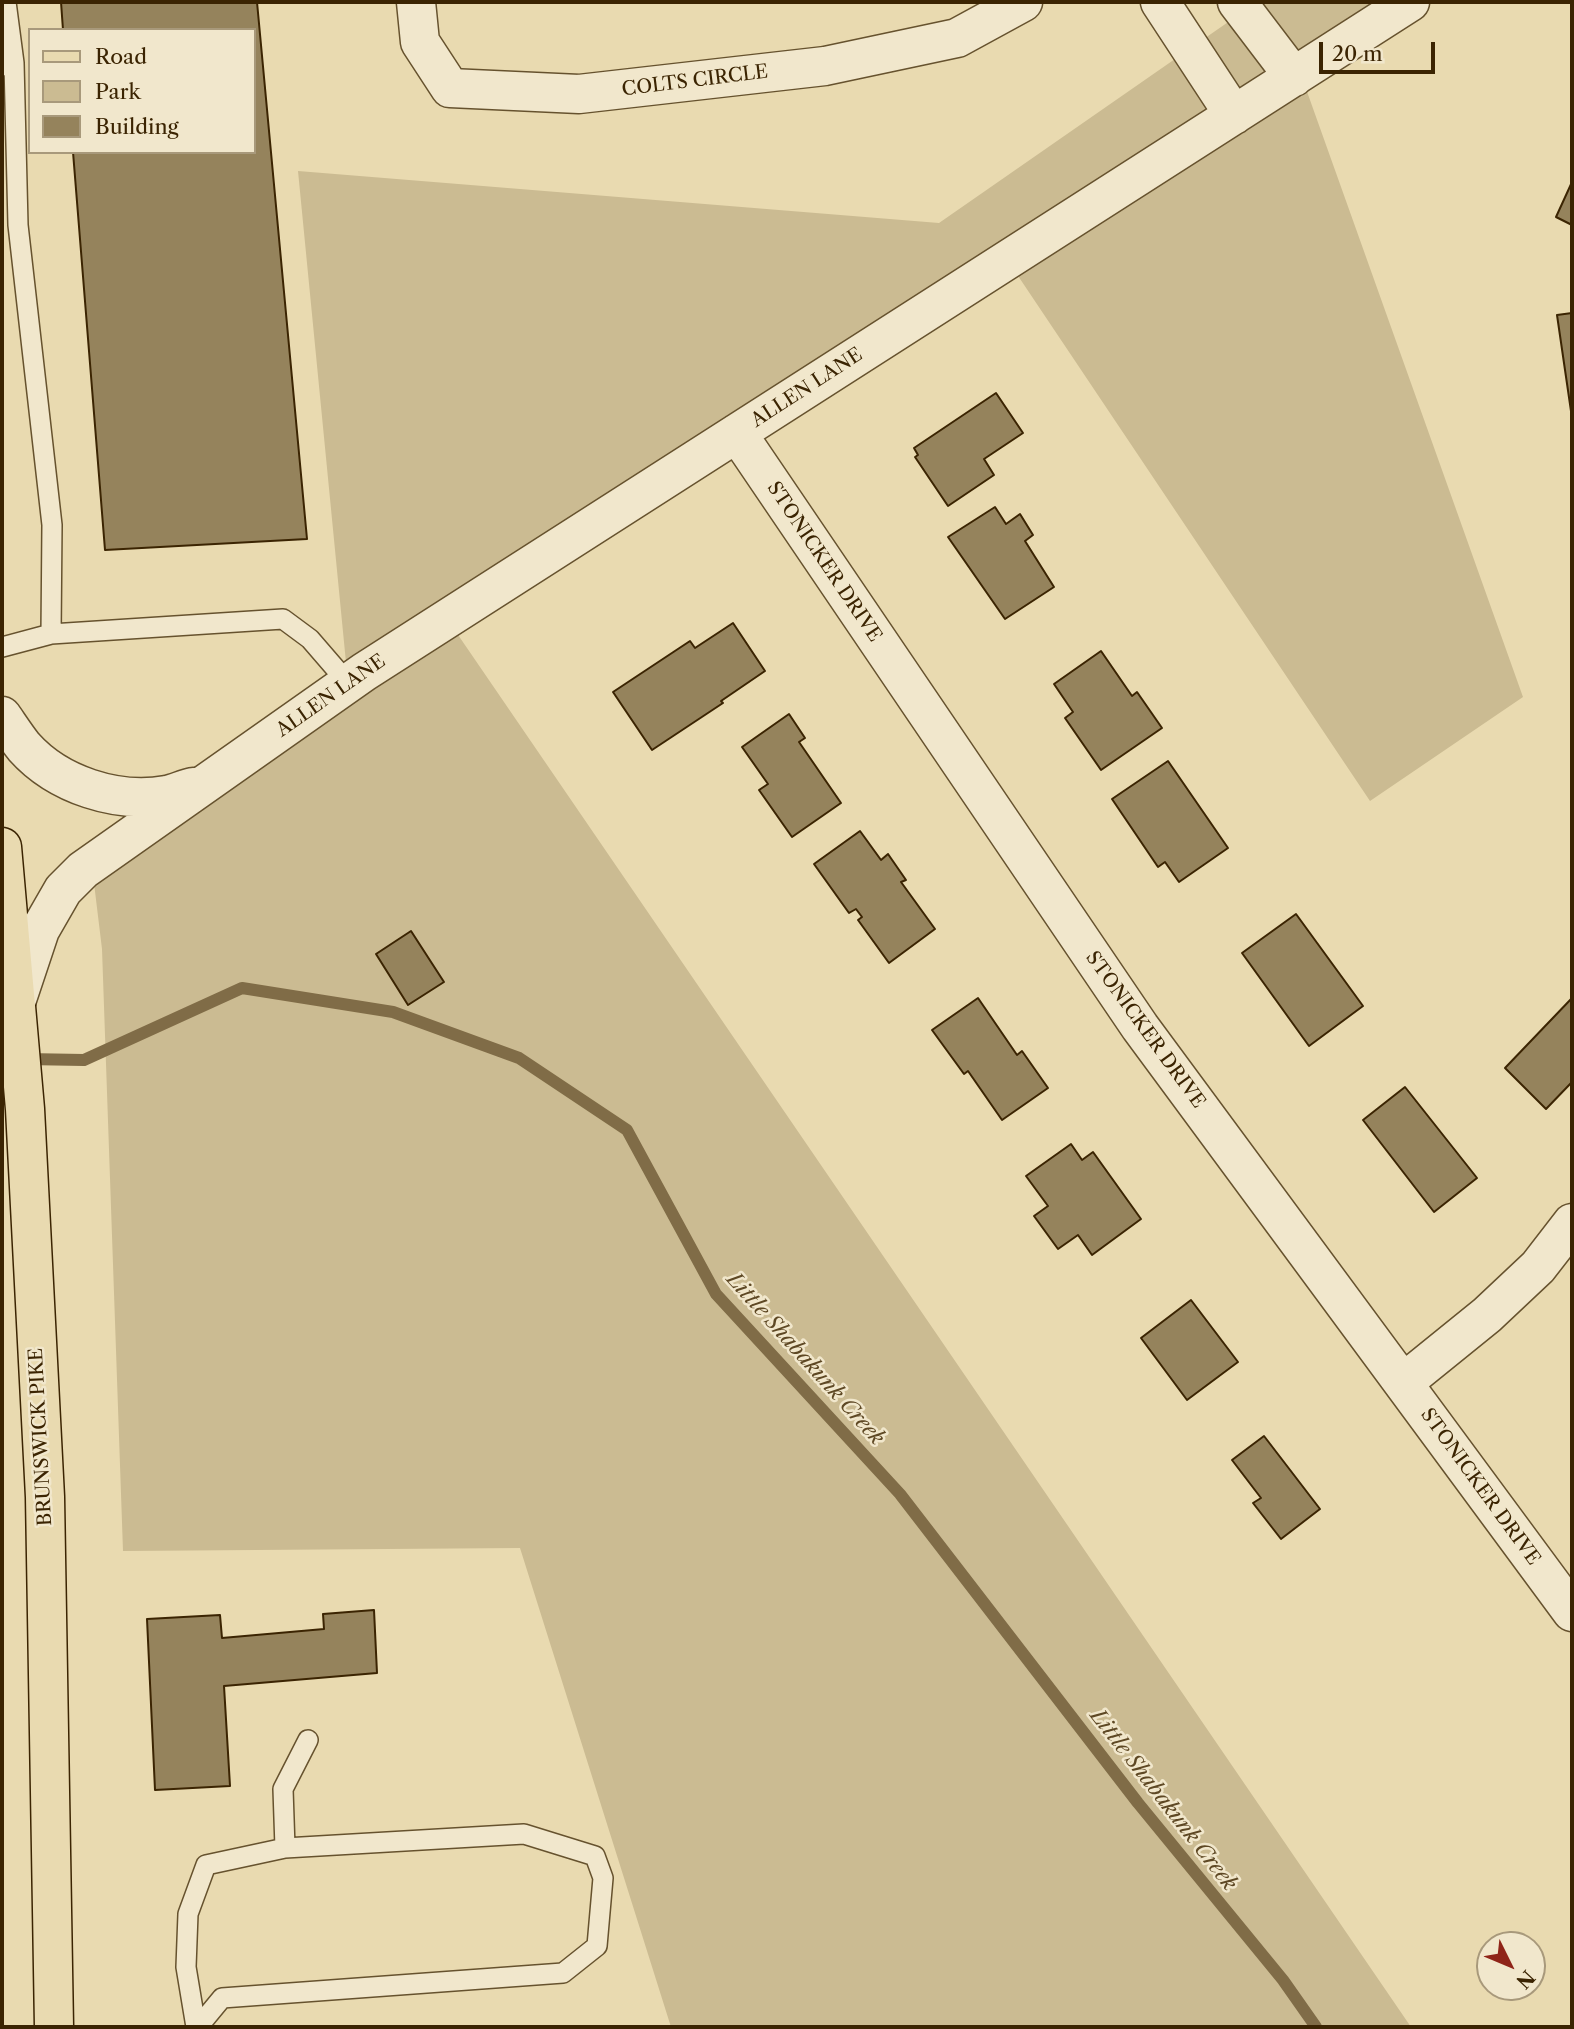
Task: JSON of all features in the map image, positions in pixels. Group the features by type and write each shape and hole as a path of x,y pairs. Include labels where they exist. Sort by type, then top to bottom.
{"main road":[{"name":"BRUNSWICK PIKE","path":"2,847 25,1109 46,1523 54,2027"}],"street":[{"name":"COLTS CIRCLE","path":"416,2 420,42 450,88 579,94 825,66 957,38 1023,2"},
{"path":"1160,2 1234,115"},
{"path":"1237,2 1294,77"},
{"name":"ALLEN LANE","path":"17,1015 40,930 63,890 83,870 348,683 1410,2"},
{"name":"STONICKER DRIVE","path":"737,433 1140,1027 1572,1612"},
{"name":"ALLEN LANE","path":"2,716 24,747 51,770 88,789 125,797 167,795 208,782"},
{"path":"1403,1383 1487,1315 1538,1266 1572,1223"}],"lane":[{"path":"6,2 18,225 52,525 51,634"},
{"path":"2,647 51,634 283,620 310,639 348,683"},
{"path":"285,1848 283,1789 308,1741"},
{"path":"524,1834 595,1856 603,1878 597,1946 562,1973 222,1998 197,2027 186,1967 188,1914 206,1865 285,1848 524,1834"}],"green space":[{"path":"1257,2 1382,2 1295,58 1523,697 1370,801 1000,249 441,610 1411,2027 671,2027 520,1548 123,1551 102,949 89,842 348,683 298,171 939,223"}],"building":[{"path":"61,2 257,2 307,539 105,550 73,154 256,154 256,28 63,28"},
{"path":"1572,182 1572,225 1556,217"},
{"path":"1572,313 1572,418 1557,315"},
{"path":"996,393 1023,433 984,459 994,475 948,506 915,457 918,455 914,448"},
{"path":"995,507 1006,524 1020,514 1033,535 1025,541 1054,587 1005,619 948,537"},
{"path":"733,623 765,671 721,701 723,703 652,750 613,692 690,641 695,648"},
{"path":"1101,651 1132,696 1137,692 1162,728 1101,770 1065,718 1073,712 1054,684"},
{"path":"789,714 805,738 799,742 841,803 792,837 759,790 768,784 742,747"},
{"path":"1168,761 1228,848 1179,882 1165,862 1158,867 1112,799"},
{"path":"860,831 881,860 888,854 906,880 901,882 935,929 889,963 858,920 862,917 856,909 849,913 814,864"},
{"path":"1296,914 1363,1006 1309,1046 1242,953"},
{"path":"411,931 444,982 408,1005 376,954"},
{"path":"978,998 1017,1055 1022,1051 1048,1088 1002,1120 968,1071 964,1074 932,1030"},
{"path":"1572,998 1572,1082 1546,1109 1505,1068"},
{"path":"1405,1087 1477,1178 1434,1212 1363,1120"},
{"path":"1071,1144 1082,1160 1093,1152 1141,1219 1092,1255 1078,1235 1058,1249 1034,1216 1048,1206 1026,1176"},
{"path":"1191,1300 1238,1362 1187,1400 1141,1338"},
{"path":"1264,1436 1320,1509 1281,1539 1253,1503 1261,1498 1232,1460"},
{"path":"374,1610 377,1673 224,1686 230,1786 155,1790 147,1619 220,1615 222,1638 324,1629 323,1614"}],"waterway":[{"name":"Little Shabakunk Creek","path":"25,1059 84,1060 242,988 393,1012 519,1058 627,1130 716,1294 900,1494 1138,1803 1283,1980 1316,2027"}]}
